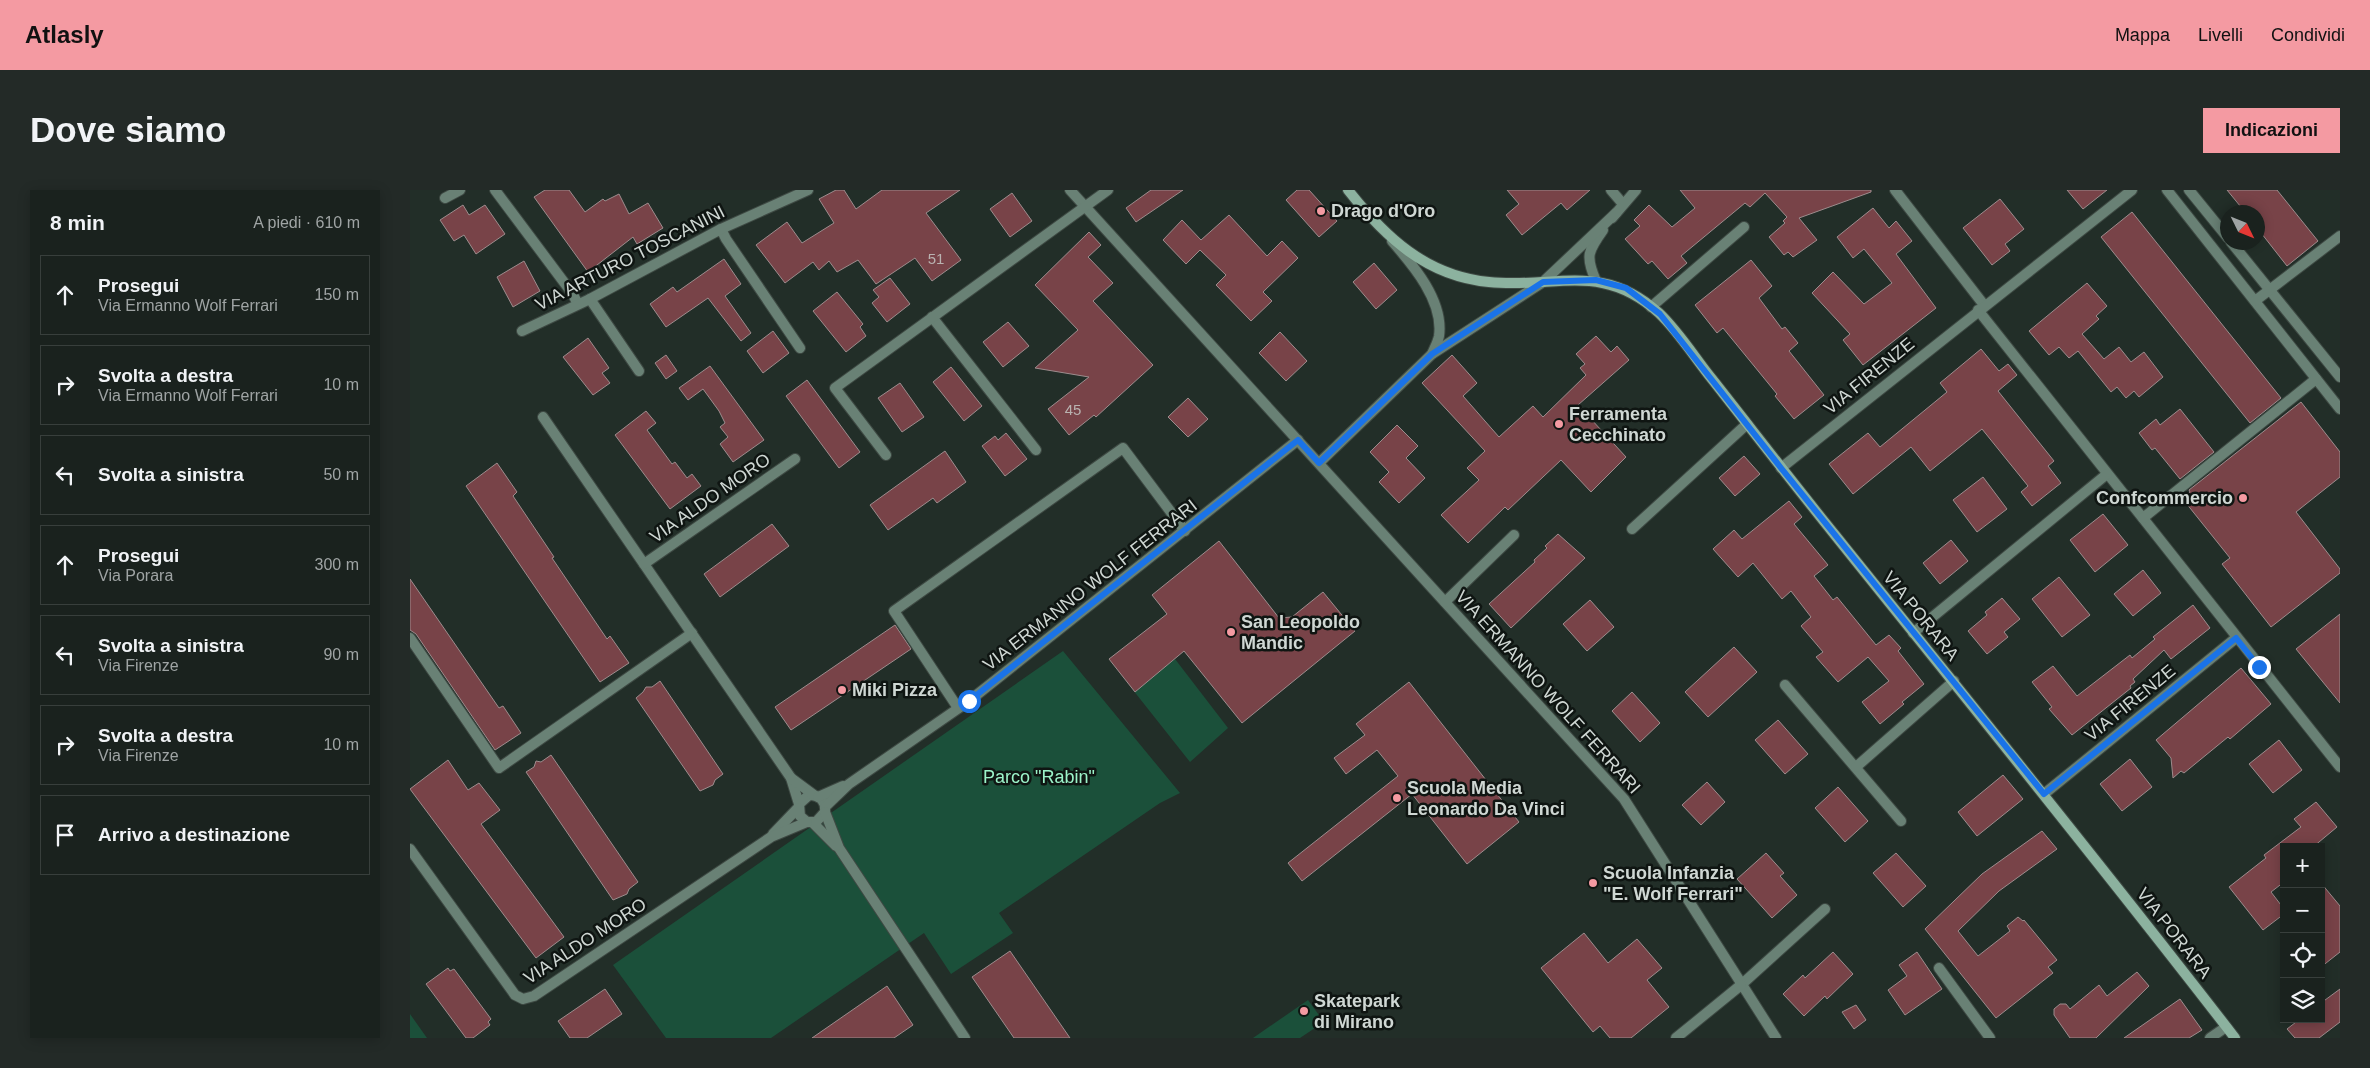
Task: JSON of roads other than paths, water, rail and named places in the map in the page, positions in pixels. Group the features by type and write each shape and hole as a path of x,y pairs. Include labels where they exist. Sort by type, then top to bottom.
{"street":[{"path":"445,198 460,190"},
{"path":"495,190 578,304"},
{"name":"VIA ARTURO TOSCANINI","path":"522,331 590,299 721,229 808,190"},
{"name":"VIA ERMANNO WOLF FERRARI","path":"1070,190 1084,208 1624,799 1776,1038"},
{"path":"886,456 834,388 1108,190"},
{"name":"VIA PORARA","path":"1348,190 1420,274 1433,302 1439,326 1438,338 1432,354"},
{"path":"1611,190 1623,204"},
{"path":"1596,280 1588,261 1589,251 1616,213 1636,190"},
{"path":"1895,190 2107,474 2340,767"},
{"name":"VIA FIRENZE","path":"1781,468 1981,307 2132,190"},
{"path":"2168,190 2340,410"},
{"path":"2189,190 2220,228"},
{"path":"1319,463 1432,354 1543,282 1616,213"},
{"path":"1650,307 1744,227"},
{"path":"721,229 800,348"},
{"name":"VIA PORARA","path":"1385,233 1420,259 1467,278 1490,282 1596,280 1626,288 1660,314 1781,468 2044,794 2235,1038"},
{"path":"2255,301 2340,236"},
{"path":"2237,250 2340,377"},
{"path":"590,299 639,371"},
{"path":"932,317 1036,450"},
{"path":"2143,518 2316,379"},
{"name":"VIA ALDO MORO","path":"410,849 513,993 517,997 525,999 534,996 771,836 799,806 790,778 543,417"},
{"path":"1632,529 1747,424"},
{"name":"VIA ERMANNO WOLF FERRARI","path":"825,810 849,784 958,708 1185,531 1298,440"},
{"path":"958,708 894,611 1124,448 1185,531"},
{"name":"VIA ALDO MORO","path":"644,564 795,459"},
{"path":"1913,632 2107,474"},
{"path":"1445,602 1514,535"},
{"path":"410,638 500,768 692,633"},
{"name":"VIA FIRENZE","path":"2044,794 2236,638"},
{"path":"1856,767 1954,681"},
{"path":"1786,686 1901,821"},
{"name":"VIA ALDO MORO","path":"790,778 816,796"},
{"name":"VIA ERMANNO WOLF FERRARI","path":"816,796 849,784"},
{"path":"839,848 800,816 799,806 805,797 816,796 825,810 839,848 966,1038"},
{"path":"809,822 820,819 825,810"},
{"name":"VIA ALDO MORO","path":"771,836 809,822"},
{"path":"1676,1038 1741,985 1824,909"},
{"path":"1939,968 1990,1038"},
{"path":"2210,1038 2226,1027"}],"place":[{"name":"Drago d'Oro","path":"1321,211"},
{"name":"Ferramenta Cecchinato","path":"1559,424"},
{"name":"Confcommercio","path":"2243,498"},
{"name":"San Leopoldo Mandic","path":"1231,632"},
{"name":"Miki Pizza","path":"842,690"},
{"name":"Scuola Media Leonardo Da Vinci","path":"1397,798"},
{"name":"Scuola Infanzia \"E. Wolf Ferrari\"","path":"1593,883"},
{"name":"Skatepark di Mirano","path":"1304,1011"}],"park label":[{"name":"Parco \"Rabin\"","path":"1039,777"}]}
